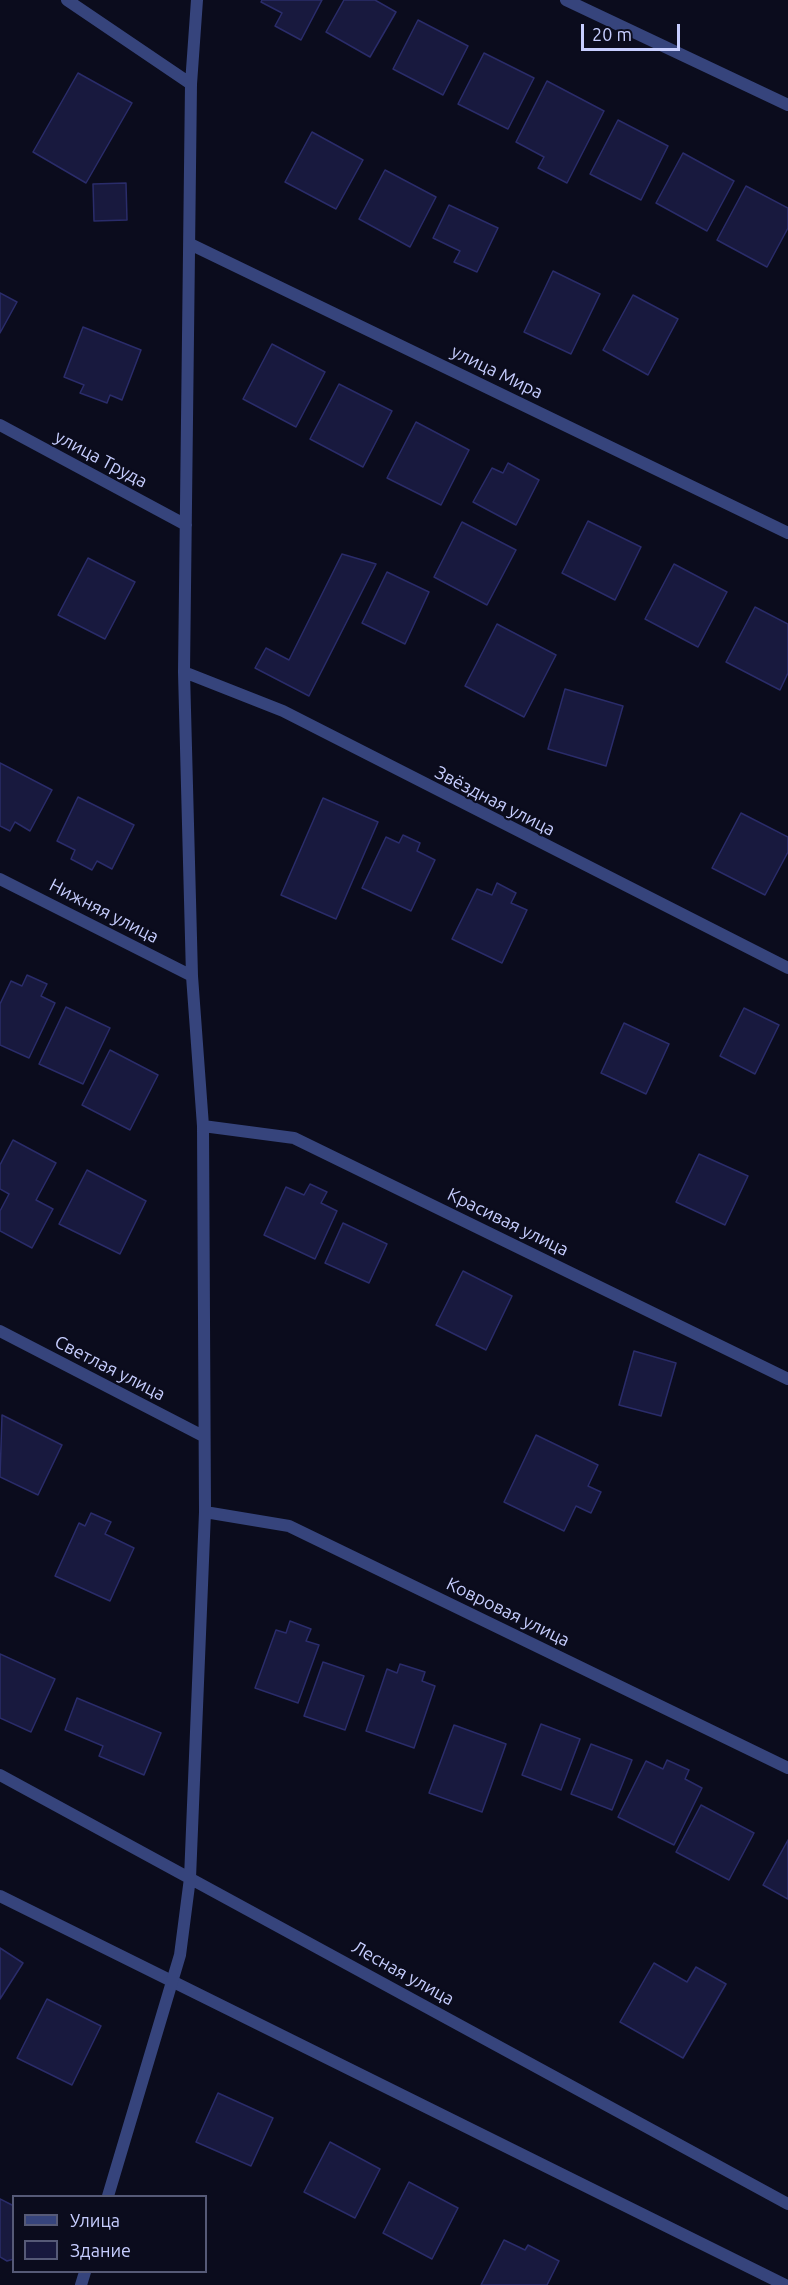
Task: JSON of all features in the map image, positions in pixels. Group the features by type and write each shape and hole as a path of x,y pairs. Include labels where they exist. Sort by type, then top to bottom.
{"street":[{"path":"67,0 191,84"},
{"path":"108,2195 180,1954 190,1878 205,1512 203,1126 192,976 184,672 191,84 197,0"},
{"path":"566,0 788,105"},
{"name":"улица Мира","path":"190,244 788,533"},
{"name":"улица Труда","path":"0,425 186,525"},
{"name":"Звёздная улица","path":"184,672 283,711 788,968"},
{"name":"Нижняя улица","path":"0,879 192,976"},
{"name":"Красивая улица","path":"203,1126 294,1138 788,1378"},
{"name":"Светлая улица","path":"0,1331 203,1436"},
{"name":"Ковровая улица","path":"205,1512 289,1526 788,1768"},
{"name":"Лесная улица","path":"0,1775 788,2204"},
{"path":"0,1896 785,2285"}],"building":[{"path":"262,0 322,0 301,40 275,26 282,13 261,2"},
{"path":"344,0 375,0 396,12 370,57 326,32"},
{"path":"418,20 468,46 443,95 393,69"},
{"path":"484,53 534,78 508,129 458,104"},
{"path":"78,73 132,103 86,183 33,152"},
{"path":"547,81 604,111 567,183 538,168 544,157 516,142"},
{"path":"618,120 668,146 641,200 590,174"},
{"path":"312,132 363,160 336,209 285,182"},
{"path":"683,153 734,181 707,231 656,203"},
{"path":"385,170 436,197 410,247 359,219"},
{"path":"126,183 127,220 94,221 93,184"},
{"path":"746,186 788,208 788,228 767,267 717,240"},
{"path":"449,205 498,228 477,272 454,262 460,251 433,238"},
{"path":"553,271 600,294 571,354 524,332"},
{"path":"0,293 17,302 0,333"},
{"path":"633,295 678,319 648,375 603,350"},
{"path":"83,327 141,350 122,400 110,395 107,403 80,393 84,385 64,377"},
{"path":"272,344 325,372 296,427 243,399"},
{"path":"339,384 392,411 363,467 310,439"},
{"path":"416,422 469,450 441,505 387,478"},
{"path":"508,463 539,480 516,525 473,502 492,468 503,473"},
{"path":"588,521 641,547 615,600 562,573"},
{"path":"462,522 516,550 487,605 434,577"},
{"path":"342,554 376,564 309,696 255,668 266,648 289,660"},
{"path":"88,558 135,582 105,639 58,615"},
{"path":"674,564 727,592 698,647 645,619"},
{"path":"387,572 429,592 405,644 362,623"},
{"path":"755,607 788,624 788,673 780,690 726,662"},
{"path":"497,624 556,655 524,717 465,686"},
{"path":"565,689 623,706 606,766 548,749"},
{"path":"0,763 52,790 30,831 15,822 10,831 0,826"},
{"path":"78,797 134,825 112,869 97,861 92,870 71,859 75,850 57,841"},
{"path":"323,798 378,822 336,919 281,895"},
{"path":"741,813 788,837 788,852 765,895 712,868"},
{"path":"403,835 420,843 417,851 435,860 411,911 362,888 386,837 399,843"},
{"path":"497,883 516,893 511,903 527,910 502,963 452,939 477,889 492,895"},
{"path":"27,975 47,984 41,996 55,1003 29,1058 0,1045 0,1004 11,981 22,986"},
{"path":"66,1007 110,1028 83,1084 39,1064"},
{"path":"744,1008 779,1025 755,1074 720,1056"},
{"path":"624,1023 669,1044 646,1094 601,1073"},
{"path":"110,1050 158,1075 130,1130 82,1105"},
{"path":"13,1140 56,1163 36,1200 53,1209 32,1248 0,1231 0,1211 9,1194 0,1189 0,1165"},
{"path":"699,1154 748,1176 725,1225 676,1202"},
{"path":"87,1170 146,1201 120,1254 59,1224"},
{"path":"310,1184 327,1192 321,1203 337,1211 315,1259 264,1235 286,1187 304,1195"},
{"path":"343,1223 387,1244 369,1283 325,1263"},
{"path":"463,1271 512,1296 486,1350 436,1325"},
{"path":"634,1351 676,1363 661,1416 619,1405"},
{"path":"2,1415 62,1445 38,1495 0,1477"},
{"path":"536,1435 598,1465 588,1486 601,1492 591,1513 576,1506 564,1531 504,1502"},
{"path":"91,1513 111,1522 105,1534 134,1548 110,1601 55,1576 79,1523 85,1526"},
{"path":"290,1621 311,1629 306,1641 319,1645 298,1703 255,1688 276,1630 286,1633"},
{"path":"0,1654 55,1679 31,1732 0,1718"},
{"path":"323,1662 364,1676 345,1730 304,1716"},
{"path":"400,1664 425,1672 422,1681 435,1686 414,1748 366,1731 387,1669 397,1673"},
{"path":"77,1698 161,1733 144,1775 99,1756 103,1746 65,1730"},
{"path":"541,1724 580,1739 561,1790 522,1775"},
{"path":"454,1725 506,1744 482,1812 429,1793"},
{"path":"591,1744 632,1760 612,1810 571,1794"},
{"path":"667,1760 689,1770 685,1779 702,1788 674,1845 618,1817 646,1761 663,1769"},
{"path":"701,1805 754,1833 729,1880 676,1852"},
{"path":"788,1840 788,1899 763,1885"},
{"path":"0,1948 23,1963 0,1999"},
{"path":"654,1963 687,1982 696,1967 726,1984 683,2058 620,2022"},
{"path":"47,1999 101,2026 72,2085 17,2058"},
{"path":"218,2093 273,2118 251,2166 196,2142"},
{"path":"330,2142 380,2169 355,2218 304,2192"},
{"path":"409,2182 458,2208 432,2259 383,2233"},
{"path":"0,2199 12,2205 12,2260 7,2261 0,2257"},
{"path":"504,2240 525,2250 528,2245 559,2261 547,2285 481,2285"}]}
